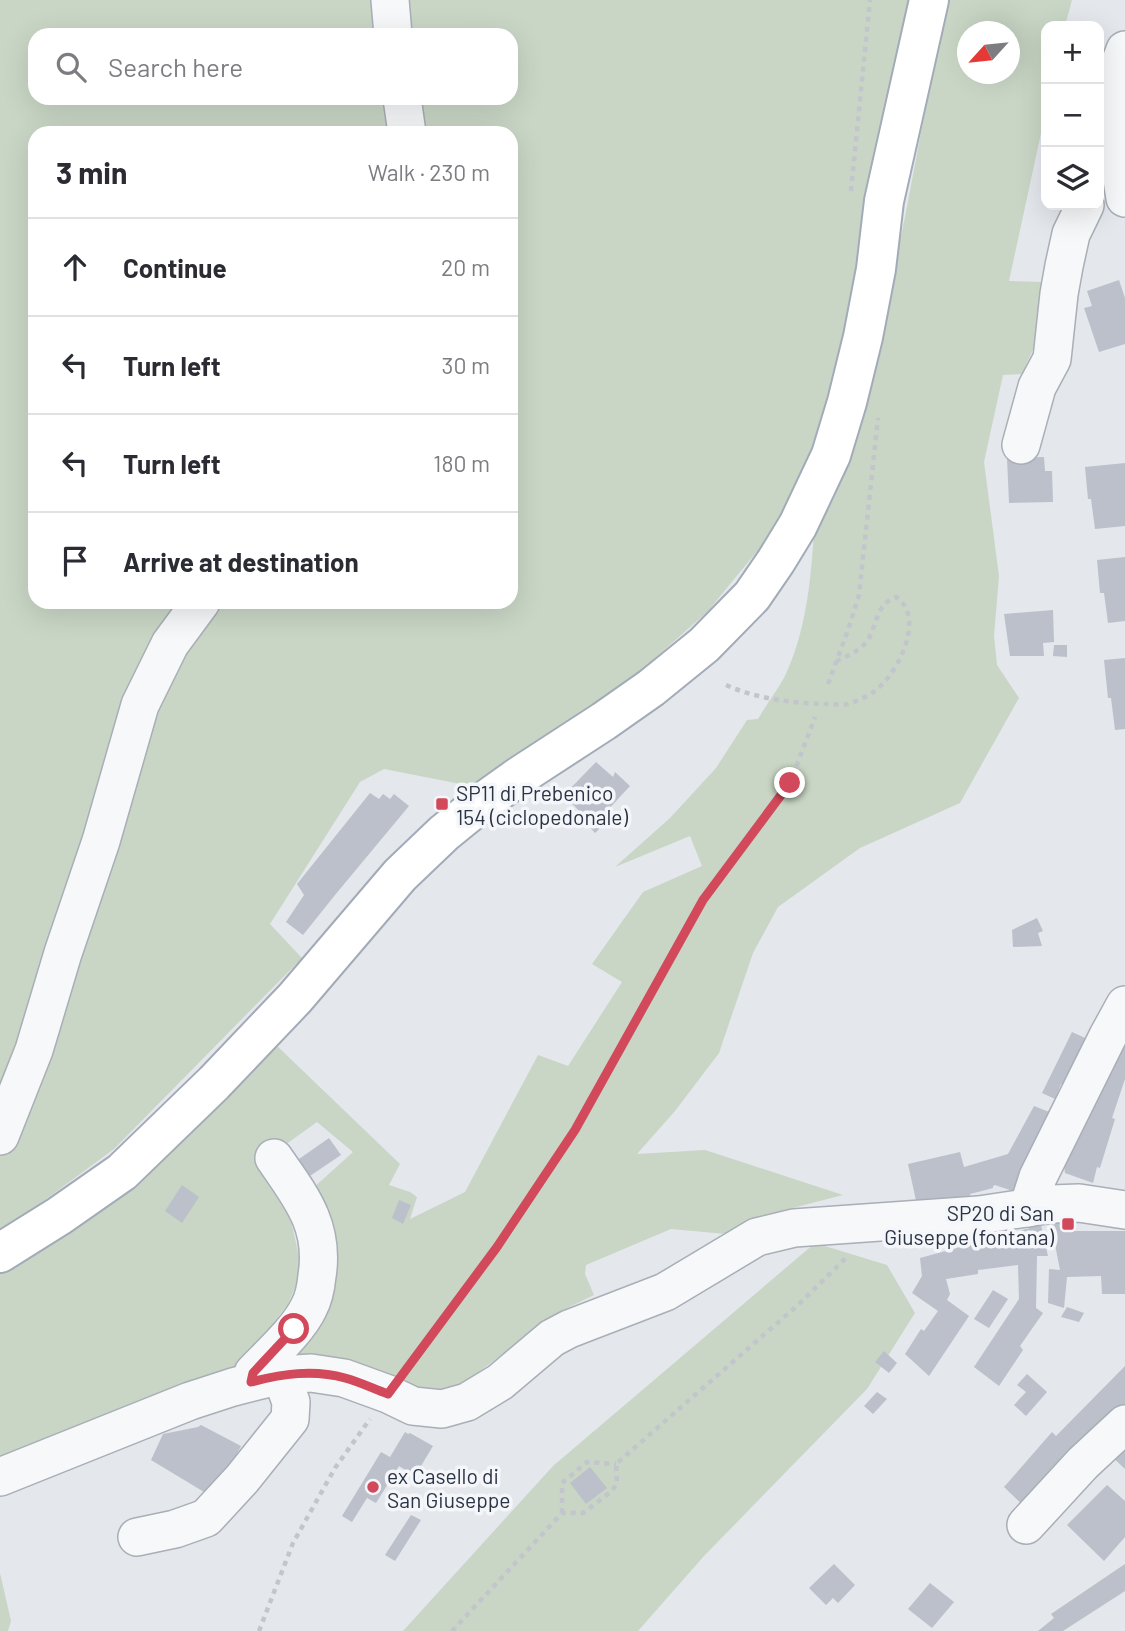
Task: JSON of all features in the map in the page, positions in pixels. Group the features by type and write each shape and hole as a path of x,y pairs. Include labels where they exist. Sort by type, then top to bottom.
{"main road":[{"path":"0,1253 122,1172 214,1083 286,1008 401,875 444,833 518,777 651,688 704,645 752,596 798,525 831,455 847,402 876,270 884,201 929,0"}],"street":[{"path":"390,0 392,28"},
{"path":"1115,187 1116,110 1125,50"},
{"path":"403,105 406,126"},
{"path":"1021,445 1037,387 1052,359 1063,266 1070,234 1082,210"},
{"path":"0,1136 34,1050 141,705 170,644 196,609"},
{"path":"1028,1208 1038,1177 1125,1005"},
{"path":"137,1537 174,1529 205,1518 242,1479 290,1419 291,1402 266,1378 253,1373 294,1329 309,1308 320,1261 317,1233 308,1210 274,1158"},
{"path":"0,1478 190,1401 266,1378 311,1373 344,1378 414,1406 442,1409 467,1402 500,1382 552,1338 665,1292 757,1237 794,1227 860,1238 1052,1204 1079,1203 1125,1210"},
{"path":"1026,1525 1083,1463 1125,1424"}],"path":[{"path":"850,194 870,0"},
{"path":"828,684 859,594 879,411"},
{"path":"726,685 761,697 813,704 847,704 873,692 893,671 904,650 910,625 904,602 896,597 889,599 876,618 868,639 856,652 837,661"},
{"path":"259,1631 293,1543 334,1468 497,1247 575,1130 703,900 790,783 815,718"},
{"path":"452,1631 562,1513 562,1483 587,1462 616,1464 797,1305 860,1238"},
{"path":"562,1513 583,1513 612,1491 617,1483 616,1464"}],"green space":[{"path":"0,0 912,0 882,122 843,363 818,438 772,533 708,611 626,684 476,787 384,769 360,782 270,924 302,958 114,1149 0,1233"},
{"path":"946,0 1072,0 1066,21 1041,21 1041,133 1009,281 1043,282 1035,345 1022,374 1003,375 984,462 999,576 994,636 997,665 1019,698 960,803 860,848 778,907 753,953 719,1053 675,1111 637,1154 705,1150 843,1195 773,1213 726,1234 671,1229 586,1265 585,1274 594,1295 559,1312 453,1391 411,1390 279,1362 324,1311 311,1190 353,1152 317,1122 257,1165 291,1220 302,1271 288,1304 240,1367 142,1399 0,1458 0,1272 275,1044 400,1164 389,1185 417,1197 410,1219 465,1192 538,1055 568,1066 622,982 592,964 643,892 702,866 690,836 615,867 670,818 716,768 747,720 758,719 784,678 798,643 806,606 814,531 872,373"},
{"path":"815,1243 887,1265 915,1313 867,1389 704,1556 638,1631 403,1631 553,1466"},
{"path":"0,1573 11,1621 8,1631 0,1631"}],"building":[{"path":"1119,280 1125,298 1125,344 1099,352 1084,308 1092,306 1087,291"},
{"path":"1044,457 1045,471 1052,471 1053,502 1009,503 1007,458"},
{"path":"1125,463 1125,526 1095,529 1091,499 1088,499 1085,467"},
{"path":"1125,557 1125,621 1108,623 1104,593 1100,593 1097,560"},
{"path":"1053,610 1054,642 1043,643 1044,656 1010,656 1004,614"},
{"path":"1054,645 1067,645 1067,657 1053,656"},
{"path":"1125,658 1125,729 1115,730 1104,660"},
{"path":"596,762 613,777 615,772 630,786 605,813 610,818 595,833 564,795"},
{"path":"370,793 379,799 383,794 390,799 394,794 409,806 303,935 286,922 304,895 297,884"},
{"path":"1037,918 1043,931 1038,933 1042,946 1013,947 1012,930"},
{"path":"1072,1032 1096,1043 1074,1090 1061,1084 1055,1099 1042,1093"},
{"path":"1125,1037 1125,1079 1100,1168 1097,1167 1093,1183 1065,1173 1063,1157"},
{"path":"1034,1106 1062,1117 1019,1193 995,1185 993,1188 970,1194 972,1208 958,1210 954,1197 917,1205 908,1164 960,1152 964,1167 1008,1154"},
{"path":"329,1138 341,1155 301,1182 289,1166"},
{"path":"182,1185 199,1197 182,1223 165,1211"},
{"path":"399,1200 411,1205 403,1224 392,1218"},
{"path":"1071,1217 1074,1231 1125,1231 1125,1294 1102,1294 1101,1276 1067,1277 1064,1308 1048,1303 1049,1269 1060,1270 1051,1224"},
{"path":"1041,1225 1048,1256 1037,1256 1036,1308 1043,1313 1020,1346 1023,1350 999,1386 974,1367 1019,1299 1018,1265 978,1270 978,1274 946,1279 950,1294 947,1300 969,1316 929,1376 905,1354 921,1329 924,1331 938,1311 912,1293 922,1276 920,1258"},
{"path":"993,1290 1008,1299 989,1328 974,1319"},
{"path":"1067,1307 1084,1313 1079,1322 1061,1317"},
{"path":"884,1351 897,1363 889,1373 875,1362"},
{"path":"1125,1366 1125,1414 1027,1509 1004,1487 1052,1432 1056,1436"},
{"path":"1027,1374 1047,1392 1026,1416 1014,1405 1026,1392 1017,1385"},
{"path":"877,1392 887,1399 873,1414 864,1406"},
{"path":"201,1425 241,1446 214,1498 151,1460 163,1434"},
{"name":"ex Casello di San Giuseppe","path":"405,1432 433,1446 415,1476 399,1466 376,1503 367,1498 352,1522 342,1516 381,1452 390,1457"},
{"path":"1125,1435 1125,1469 1107,1452"},
{"path":"590,1467 607,1488 586,1504 570,1483"},
{"path":"1107,1485 1125,1501 1125,1537 1104,1561 1067,1525"},
{"path":"411,1515 421,1520 395,1561 385,1555"},
{"path":"834,1564 855,1585 838,1603 833,1598 826,1605 809,1588"},
{"path":"1125,1564 1125,1591 1063,1631 1038,1631 1054,1618 1051,1614"},
{"path":"930,1583 954,1602 932,1628 908,1609"}],"place":[{"name":"SP11 di Prebenico 154 (ciclopedonale)","path":"442,804"},
{"name":"SP20 di San Giuseppe (fontana)","path":"1068,1224"},
{"name":"ex Casello di San Giuseppe","path":"373,1487"}],"route":[{"path":"294,1329 253,1373 251,1382 281,1375 311,1373 344,1378 388,1394 497,1247 575,1130 703,900 790,783"}]}
